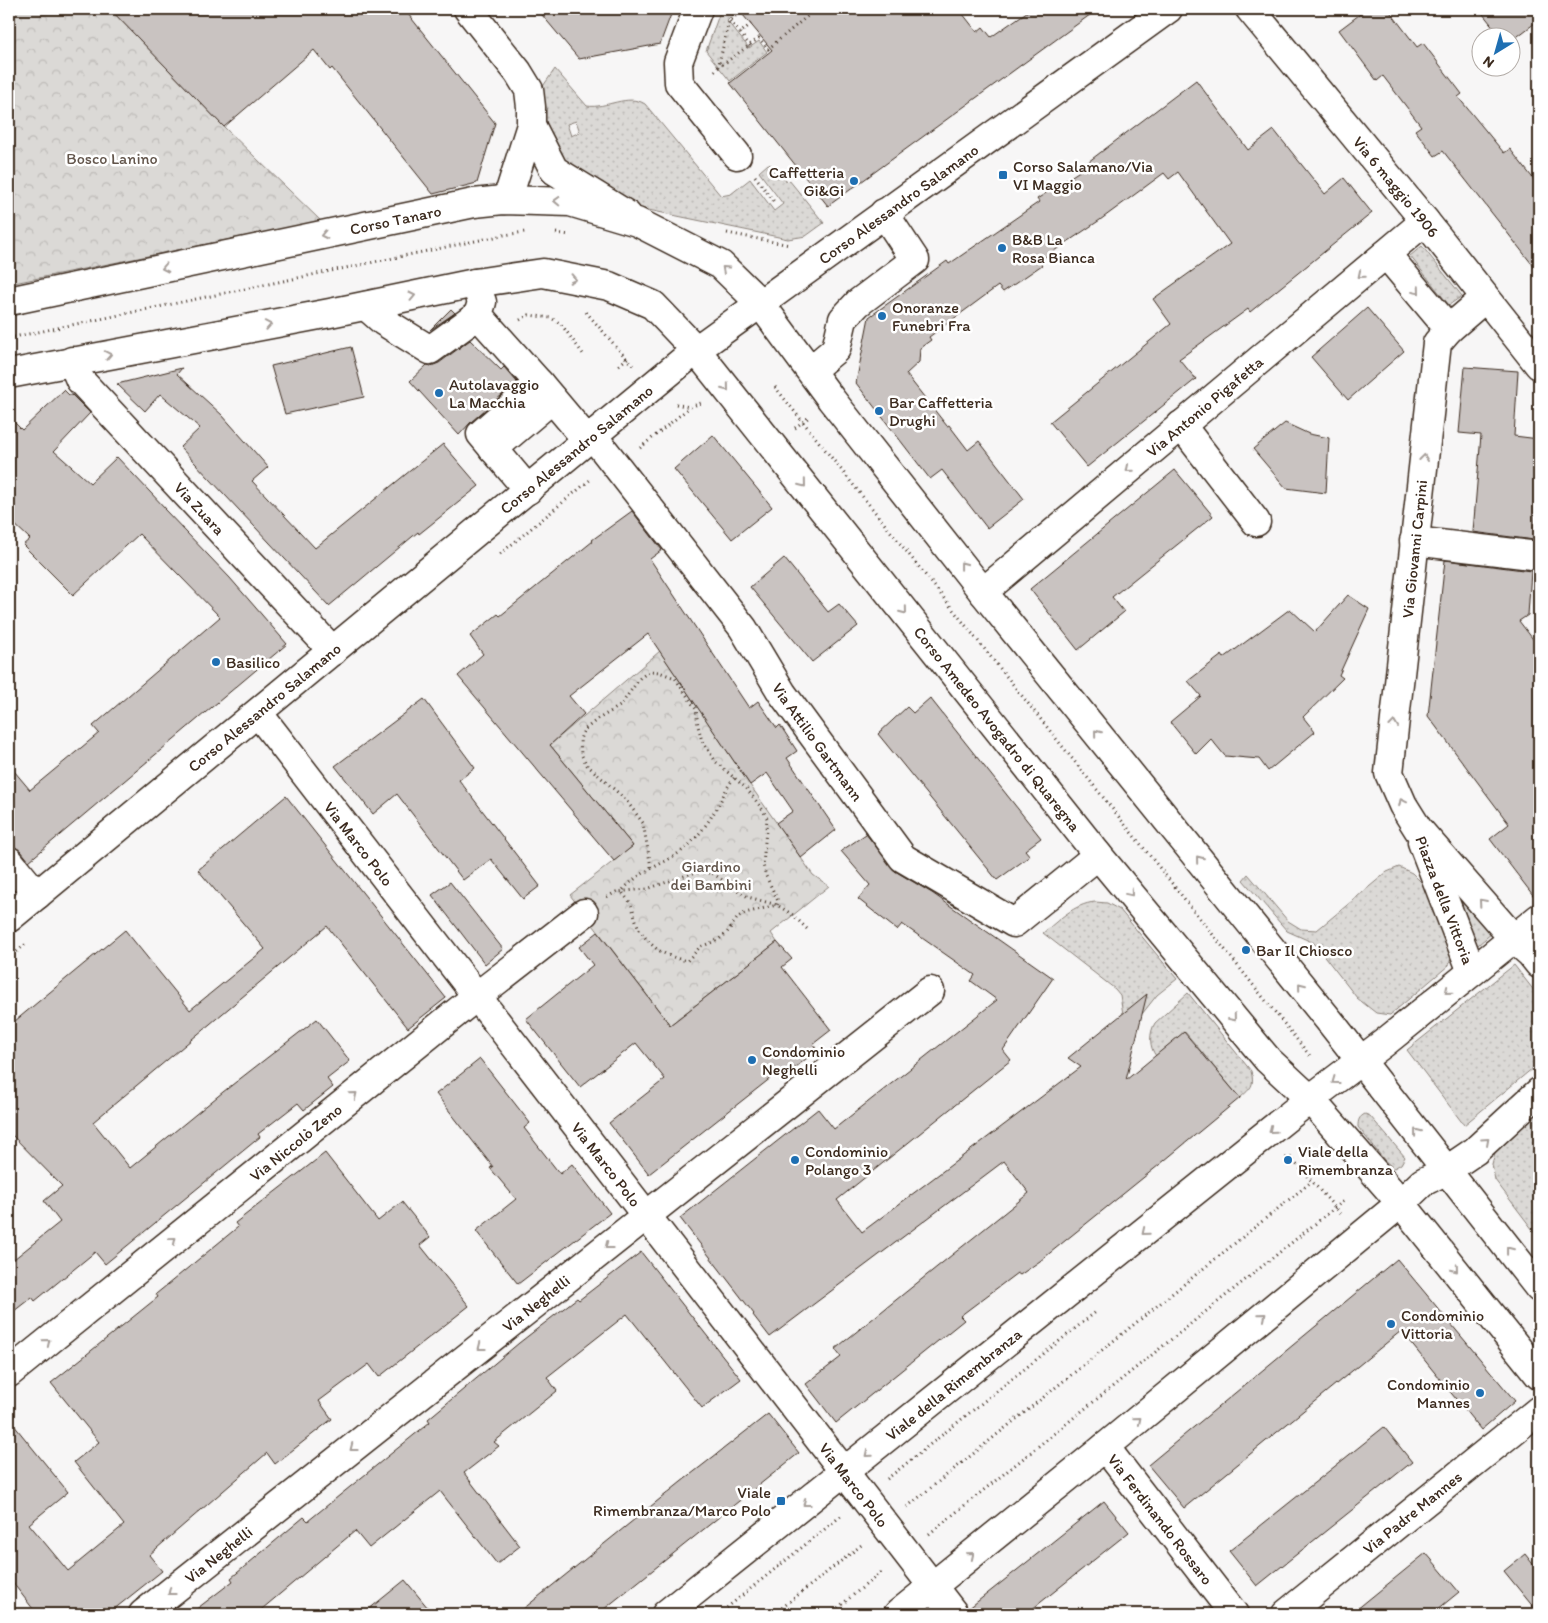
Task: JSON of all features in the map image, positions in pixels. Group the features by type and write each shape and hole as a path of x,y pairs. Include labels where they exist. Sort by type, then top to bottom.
{"street":[{"path":"468,9 518,72 528,90 531,125 510,192 504,200"},
{"path":"698,9 678,62 680,83 746,166"},
{"name":"Corso Alessandro Salamano","path":"9,918 696,350 1168,9"},
{"name":"Via 6 maggio 1906","path":"1250,9 1425,221 1539,365"},
{"path":"531,125 554,170 637,222"},
{"name":"Corso Tanaro","path":"9,301 474,203 504,200 570,202 637,222 721,265 760,303"},
{"path":"811,370 836,350 843,319 858,303 915,260 884,213"},
{"name":"Via Antonio Pigafetta","path":"983,592 1425,221"},
{"path":"1386,254 1449,329"},
{"path":"9,374 366,306 474,283 543,273 609,286 653,305 696,350"},
{"path":"366,306 383,322 430,350 478,315 482,302 474,283"},
{"name":"Via Giovanni Carpini","path":"1389,773 1438,343 1449,329 1485,298"},
{"path":"760,303 831,399 983,592 1360,1061 1539,1288"},
{"name":"Via Attilio Gartmann","path":"478,315 613,462 738,621 782,693 903,858 1014,923 1098,855"},
{"name":"Corso Amedeo Avogadro di Quaregna","path":"696,350 1098,855 1268,1060 1310,1099"},
{"name":"Via Zuara","path":"72,361 80,380 332,651"},
{"path":"528,490 481,434 546,391"},
{"path":"1181,425 1256,522"},
{"path":"1414,542 1539,556"},
{"name":"Via Marco Polo","path":"258,713 954,1614"},
{"name":"Piazza della Vittoria","path":"1389,773 1403,805 1418,829 1539,964"},
{"name":"Piazza della Vittoria","path":"1418,829 1472,972"},
{"path":"9,861 37,895"},
{"name":"Via Niccolò Zeno","path":"9,1373 477,996 584,913"},
{"path":"1514,938 1539,918"},
{"name":"Piazza della Vittoria","path":"1310,1099 1514,938"},
{"name":"Via Neghelli","path":"144,1614 930,991"},
{"path":"898,1614 1105,1447 1402,1203 1424,1182 1447,1170 1475,1151 1539,1092"},
{"path":"1310,1099 1402,1203 1539,1375"},
{"name":"Viale della Rimembranza","path":"666,1614 1310,1099"},
{"name":"Via Padre Mannes","path":"1286,1614 1539,1410"},
{"name":"Via Ferdinando Rossaro","path":"1105,1447 1234,1614"}],"path":[{"path":"734,9 738,14 729,20 716,69 759,38 768,49 816,9"},
{"path":"729,20 750,46"},
{"path":"740,34 751,24"},
{"path":"746,166 775,203"},
{"path":"9,338 504,235 529,232"},
{"path":"721,232 786,246 794,245"},
{"path":"553,233 577,237"},
{"path":"498,555 613,462 628,458 690,408 671,403 652,386 585,311"},
{"path":"498,338 529,315 551,318 561,324 584,354"},
{"path":"619,365 630,356"},
{"path":"775,387 1303,1047"},
{"path":"651,867 642,823 625,799 587,765 581,754 580,738 584,730 620,706 640,678 650,672 659,672 674,678 696,710 702,741 716,762 747,789 763,810 767,818 763,865 778,901 777,905"},
{"path":"622,891 630,882 651,867 671,859 690,844 705,828 735,777"},
{"path":"584,913 616,892 647,889 667,883 678,877 700,872 712,874 748,898 777,905 793,915 807,929"},
{"path":"622,891 629,901 640,930 655,949 670,957 687,961 700,947 718,940 726,934 738,918 745,913 777,905"},
{"path":"9,958 32,939"},
{"path":"1296,1053 1310,1042"},
{"path":"1281,1162 1289,1156 1335,1207"},
{"path":"774,1614 1311,1182"},
{"path":"830,1614 1346,1199"},
{"path":"719,1614 1104,1305"}],"green space":[{"name":"Bosco Lanino","path":"9,9 110,9 224,127 321,221 9,284"},
{"path":"721,9 731,9 735,13 727,21 749,48 759,41 767,52 730,81 706,51"},
{"path":"555,69 587,106 631,100 645,104 721,196 731,194 750,179 774,211 783,204 759,172 768,164 774,166 787,182 789,180 824,223 806,236 788,239 634,207 558,156 544,125 541,89","holes":["576,121 580,132 571,136 567,124"]},
{"path":"1422,246 1462,296 1449,305 1410,256"},
{"name":"Giardino dei Bambini","path":"660,651 813,875 829,886 771,933 777,942 670,1025 570,895 633,846 550,745"},
{"path":"1399,867 1412,873 1423,884 1452,954 1449,965 1390,1015 1376,1013 1357,998 1314,943 1287,931 1243,880 1248,874 1288,921 1301,929 1317,930 1387,872"},
{"path":"1448,878 1492,933 1472,950"},
{"path":"1087,903 1107,903 1120,910 1177,979 1157,995 1142,1014 1123,1014 1120,995 1115,989 1043,933 1074,909"},
{"path":"1514,965 1539,997 1539,1063 1464,1125 1407,1050"},
{"path":"1188,993 1251,1071 1253,1080 1251,1086 1240,1098 1185,1032 1156,1056 1152,1048 1152,1031 1155,1023"},
{"path":"1539,1110 1539,1238 1495,1180 1492,1164 1497,1145"},
{"path":"1365,1114 1370,1116 1405,1157 1401,1164 1394,1168 1385,1161 1358,1127 1359,1119"}],"building":[{"path":"110,9 404,9 495,123 477,183 433,194 332,68 330,70 314,50 224,127"},
{"path":"537,9 673,9 660,44 579,59"},
{"path":"738,9 959,9 977,32 983,27 991,37 1031,9 1098,9 828,206 730,83 772,50"},
{"path":"1367,9 1388,9 1417,47 1423,43 1462,94 1458,97 1504,153 1510,149 1539,186 1539,273 1443,151 1435,156 1415,130 1421,126 1383,76 1377,81 1339,30"},
{"path":"1479,9 1539,9 1539,20 1520,34 1520,28 1494,28"},
{"path":"1196,80 1248,150 1274,130 1325,194 1344,178 1372,213 1250,312 1248,309 1179,359 1196,379 1087,467 1050,422 1171,324 1153,299 1230,244 1178,172 1169,179 1164,173 1100,220 1039,261 1042,265 1003,292 998,286 929,337 931,340 920,348 919,362 906,374 968,450 979,441 1024,499 987,528 942,470 930,479 856,383 869,317 947,261 949,264 1039,202 1037,199 1081,170 1080,168"},
{"path":"1367,308 1404,351 1348,400 1311,357"},
{"path":"451,309 455,313 430,330"},
{"path":"470,340 501,370 504,367 517,382 471,422 459,435 410,381 427,365 431,366 439,363"},
{"path":"351,347 364,397 285,414 271,366"},
{"path":"1465,367 1518,371 1514,436 1539,439 1534,540 1473,532 1481,435 1459,433"},
{"path":"182,368 177,374 222,415 268,467 252,481 315,548 443,444 479,486 419,534 418,532 329,606 180,447 200,428 160,394 145,411 117,384"},
{"path":"64,390 69,395 72,395 90,413 54,451 90,483 117,457 230,578 287,644 29,861 21,851 9,846 9,765 30,790 99,733 93,726 220,617 139,534 73,595 23,545 30,539 9,519 9,417 22,430"},
{"path":"1285,423 1309,434 1329,438 1326,493 1286,488 1253,449"},
{"path":"713,435 772,507 732,539 674,469"},
{"path":"1175,470 1213,516 1112,597 1124,612 1078,650 1030,589"},
{"path":"632,511 662,550 650,559 749,708 758,701 777,728 780,725 797,751 787,758 836,830 801,858 776,823 793,811 767,773 750,785 648,634 569,696 584,714 550,745 633,846 614,861 458,676 483,654 470,636 498,614 500,616 592,540"},
{"path":"784,558 828,612 839,604 858,626 812,662 750,587"},
{"path":"1445,560 1531,571 1528,615 1519,621 1539,647 1539,903 1490,839 1509,824 1428,716"},
{"path":"1348,595 1369,609 1339,675 1343,678 1303,717 1315,732 1268,771 1259,759 1225,756 1211,739 1196,754 1170,722 1201,696 1188,681 1222,655 1224,658 1290,609 1315,632"},
{"path":"930,698 1041,838 1025,850 1030,856 997,880 878,734 907,707 913,713"},
{"path":"424,699 475,768 459,780 540,886 523,899 491,859 463,880 397,794 373,814 335,766"},
{"path":"286,796 446,998 408,1028 327,926 93,1122 130,1168 317,1019 350,1061 327,1079 333,1087 304,1110 298,1103 258,1134 260,1137 105,1264 95,1252 35,1301 32,1297 9,1315 9,1263 60,1222 44,1201 62,1186 9,1132 9,1026 125,930 190,1010 265,949 198,870"},
{"path":"866,834 895,871 932,893 1053,978 1003,1050 1011,1060 837,1200 862,1232 1081,1067 1068,1058 1147,994 1126,1080 1184,1032 1240,1098 1040,1261 1020,1275 1017,1273 960,1316 964,1320 836,1423 806,1384 841,1357 835,1349 1029,1193 1004,1161 770,1337 680,1218 818,1109 834,1129 997,1000 971,981 975,975 902,924 897,930 858,899 870,885 841,851"},
{"path":"450,882 503,949 485,964 432,895"},
{"path":"598,932 670,1025 777,942 792,959 782,967 831,1030 813,1044 817,1050 785,1076 781,1070 649,1174 609,1123 665,1079 636,1043 580,1087 526,1019 593,965 579,947"},
{"path":"480,1059 530,1123 524,1128 560,1174 572,1164 610,1213 518,1284 476,1231 516,1199 490,1168 493,1167 436,1094"},
{"path":"325,1153 378,1221 402,1202 430,1237 420,1245 469,1306 379,1377 369,1364 319,1401 332,1419 275,1464 267,1453 149,1555 162,1571 108,1614 37,1614 9,1578 9,1419 68,1492 29,1524 68,1571 124,1525 74,1462 99,1442 51,1383 158,1297 156,1294 238,1227 235,1223"},
{"path":"641,1252 741,1379 702,1408 627,1314 547,1377 557,1391 494,1442 499,1446 464,1473 520,1546 497,1564 440,1491 369,1548 355,1531 256,1614 190,1614 233,1581 231,1578 304,1517 308,1521 430,1422 428,1419 519,1343"},
{"path":"1397,1259 1515,1401 1481,1430 1401,1331 1184,1508 1148,1465"},
{"path":"768,1414 799,1453 598,1614 517,1614 681,1482"},
{"path":"1384,1427 1412,1462 1257,1586 1229,1551"},
{"path":"1104,1501 1129,1532 1026,1614 969,1614 968,1609"},
{"path":"1426,1553 1459,1592 1432,1614 1351,1614"},
{"path":"1525,1554 1539,1572 1539,1614 1504,1571"},
{"path":"405,1580 433,1614 363,1614"}],"place":[{"name":"Corso Salamano/Via VI Maggio","path":"1003,175"},
{"name":"Caffetteria Gi&Gi","path":"854,181"},
{"name":"B&B La Rosa Bianca","path":"1002,248"},
{"name":"Onoranze Funebri Fra","path":"882,316"},
{"name":"Autolavaggio La Macchia","path":"439,393"},
{"name":"Bar Caffetteria Drughi","path":"879,411"},
{"name":"Basilico","path":"216,662"},
{"name":"Bar Il Chiosco","path":"1246,950"},
{"name":"Condominio Neghelli","path":"752,1060"},
{"name":"Condominio Polango 3","path":"795,1160"},
{"name":"Viale della Rimembranza","path":"1288,1160"},
{"name":"Condominio Vittoria","path":"1391,1324"},
{"name":"Condominio Mannes","path":"1480,1393"},
{"name":"Viale Rimembranza/Marco Polo","path":"781,1501"}]}
